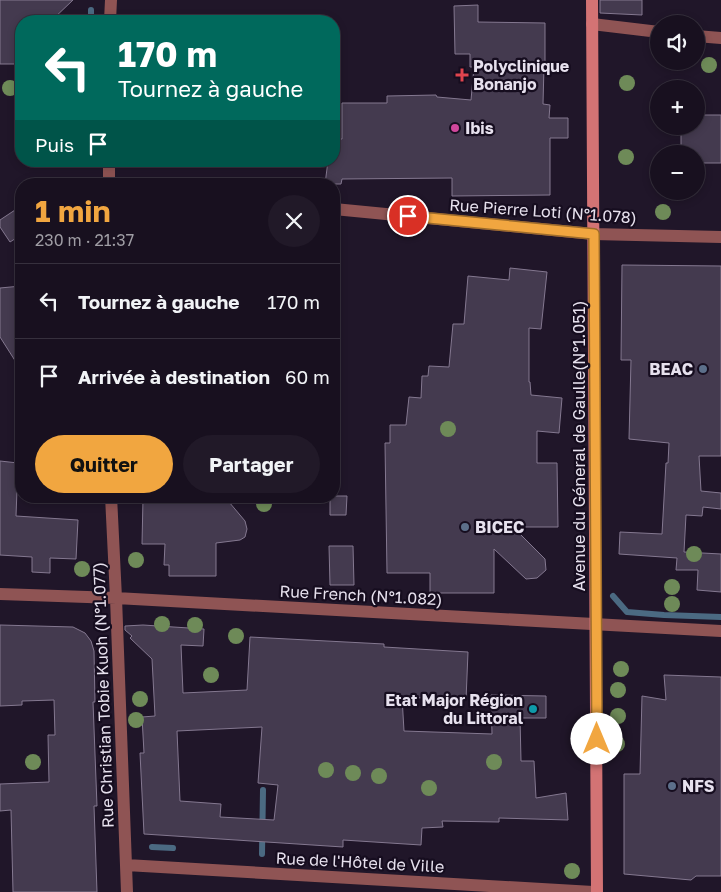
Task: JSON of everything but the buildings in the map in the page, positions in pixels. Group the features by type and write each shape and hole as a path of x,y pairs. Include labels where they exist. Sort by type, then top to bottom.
{"main road":[{"name":"Avenue du Géneral de Gaulle(N°1.051)","path":"592,0 597,624 597,892"}],"street":[{"path":"110,15 111,0"},
{"path":"592,24 650,31"},
{"path":"705,37 721,38"},
{"name":"Rue Pierre Loti (N°1.078)","path":"340,210 594,234 721,237"},
{"name":"Rue Christian Tobie Kuoh (N°1.077)","path":"110,503 116,598 127,892"},
{"name":"Rue French (N°1.082)","path":"0,594 116,598 721,631"},
{"name":"Rue de l'Hôtel de Ville","path":"126,865 593,892"}],"waterway":[{"path":"91,10 91,15"},
{"path":"613,596 627,612 721,617"},
{"path":"262,854 263,790"},
{"path":"152,847 173,848"}],"place":[{"name":"Polyclinique Bonanjo","path":"462,75"},
{"name":"Ibis","path":"455,128"},
{"name":"BEAC","path":"703,369"},
{"name":"BICEC","path":"465,527"},
{"name":"Etat Major Région du Littoral","path":"533,709"},
{"name":"NFS","path":"672,786"}],"route":[{"path":"408,216 594,234 597,739"}]}
